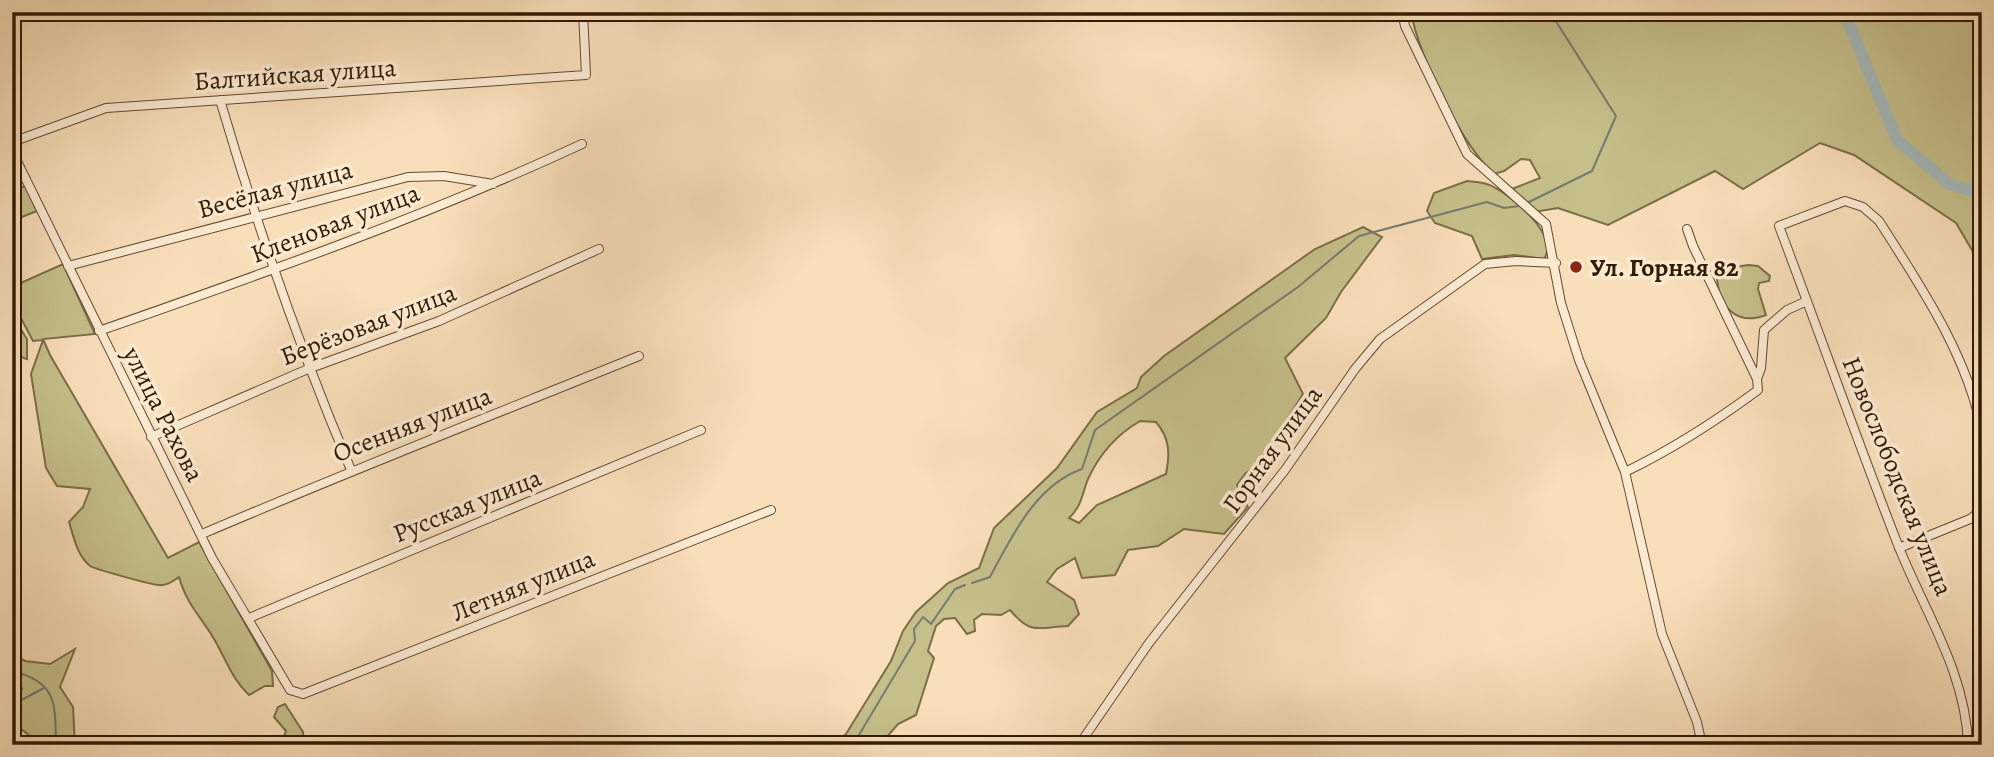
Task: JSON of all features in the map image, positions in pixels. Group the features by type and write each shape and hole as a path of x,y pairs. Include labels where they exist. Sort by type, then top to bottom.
{"street":[{"path":"12,18 33,12"},
{"path":"78,12 88,17 244,12"},
{"name":"Балтийская улица","path":"12,142 106,108 586,75 583,12"},
{"path":"1402,12 1405,26 1466,154 1546,224 1556,263 1561,303 1576,349 1625,472 1662,634 1697,722 1702,745"},
{"path":"220,100 254,216 308,369 351,470"},
{"name":"Кленовая улица","path":"99,331 274,270 496,184 582,144"},
{"name":"улица Рахова","path":"12,151 151,437 290,690"},
{"name":"Весёлая улица","path":"68,266 408,177 444,176 496,184"},
{"name":"Новослободская улица","path":"1968,745 1968,727 1944,642 1899,548 1779,226 1844,201 1863,207 1879,221 1950,341 1978,408 1982,432"},
{"path":"1625,472 1663,453 1722,417 1758,390 1757,379 1687,229"},
{"name":"Берёзовая улица","path":"151,437 308,369 439,321 599,248"},
{"name":"Горная улица","path":"1079,745 1149,643 1286,471 1355,369 1380,339 1485,264 1516,261 1556,263"},
{"path":"1757,379 1761,368 1764,330 1787,310 1807,300"},
{"name":"Осенняя улица","path":"202,534 351,470 422,445 639,355"},
{"name":"Русская улица","path":"249,618 701,430"},
{"name":"Летняя улица","path":"290,690 303,695 771,510"},
{"path":"1899,548 1970,519 1982,510"}],"shaded area":[{"path":"1411,12 1982,12 1982,267 1956,223 1854,155 1820,143 1743,189 1715,171 1608,225 1558,208 1534,212 1512,189 1540,178 1530,160 1521,159 1504,171 1494,174 1481,160 1455,121 1432,75"},
{"path":"1467,181 1494,187 1532,218 1546,239 1544,259 1514,255 1482,259 1472,236 1435,223 1427,211 1434,193"},
{"path":"25,186 37,211 12,221 12,192"},
{"path":"1363,227 1382,237 1341,292 1326,318 1285,358 1303,394 1260,462 1245,474 1237,485 1248,507 1224,534 1184,529 1158,546 1128,550 1115,575 1082,578 1075,558 1057,569 1047,582 1074,600 1079,614 1068,626 1030,627 1010,610 1001,615 982,614 974,620 975,631 967,634 955,618 944,619 936,626 928,651 934,658 916,715 898,724 880,745 835,745 846,734 891,661 903,631 916,612 948,583 979,568 994,528 1057,468 1097,412 1137,388 1141,377 1164,356 1315,249","holes":["1140,421 1156,422 1168,446 1166,474 1097,505 1079,523 1069,518 1079,504 1088,479 1103,453 1123,432"]},
{"path":"63,264 95,334 43,339 50,355 168,558 199,542 272,671 273,686 265,686 249,695 242,688 189,601 179,577 162,585 135,580 90,566 79,551 69,522 83,507 90,489 57,486 46,468 31,374 43,340 33,341 22,320 12,310 12,287"},
{"path":"1758,266 1770,276 1769,281 1759,283 1758,289 1766,315 1756,318 1739,316 1726,306 1717,279 1729,268"},
{"path":"22,331 27,339 27,359 12,354 12,337"},
{"path":"75,649 60,687 73,707 75,745 34,745 30,736 12,722 12,702 22,689 19,682 12,679 12,654 25,661 50,664"},
{"path":"285,704 303,732 304,745 281,744 286,731 274,717 278,707"}],"waterway":[{"path":"1527,203 1592,171 1616,116 1550,12"},
{"path":"1828,12 1846,17 1897,140 1949,184 1982,194"},
{"path":"972,583 990,577 1017,529 1038,499 1051,487 1082,469 1095,430 1298,287 1359,236 1487,202 1504,208 1519,206"},
{"path":"853,745 915,641 914,629 923,617 931,624 955,589 965,585"},
{"path":"12,671 38,681 46,688 54,706 56,745"},
{"path":"12,705 44,688"}],"place":[{"name":"Ул. Горная 82","path":"1576,267"}]}
